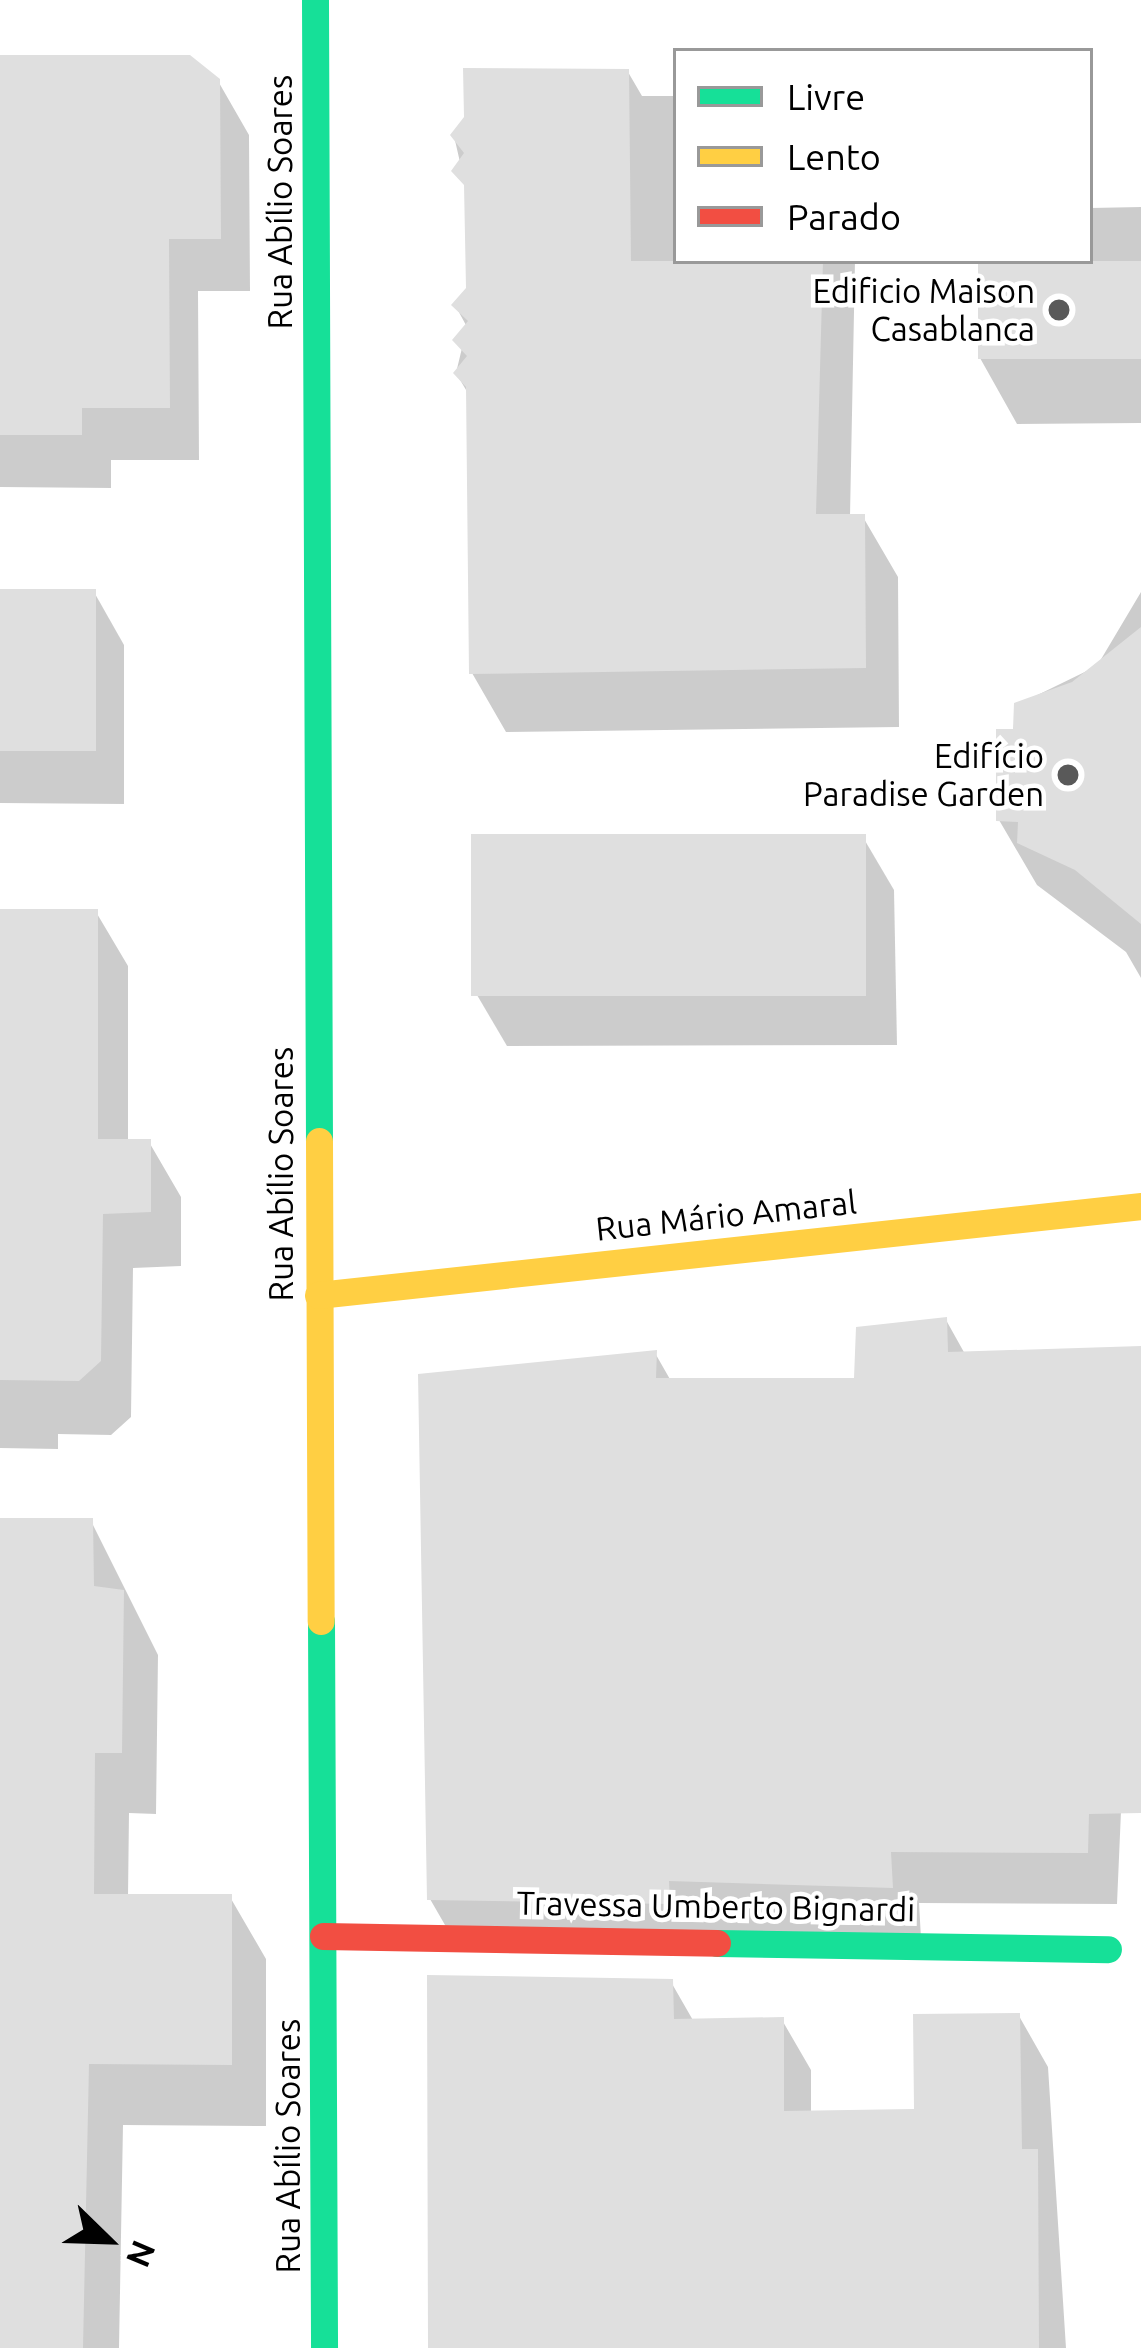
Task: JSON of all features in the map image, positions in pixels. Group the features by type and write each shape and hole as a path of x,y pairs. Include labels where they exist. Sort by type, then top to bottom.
{"street":[{"name":"Rua Abílio Soares","path":"316,0 324,2348"},
{"name":"Rua Mário Amaral","path":"318,1294 1141,1206"},
{"name":"Travessa Umberto Bignardi","path":"323,1936 1108,1948"}],"building":[{"path":"0,55 190,55 220,79 221,239 169,239 170,408 82,408 82,435 0,435"},
{"path":"463,68 629,69 631,261 823,264 816,514 865,514 866,668 469,674 466,387 453,373 467,356 452,340 468,321 451,305 466,288 464,185 451,171 464,153 450,135 464,117"},
{"name":"Edificio Maison Casablanca","path":"1141,261 1141,359 978,359 978,264"},
{"path":"0,589 96,589 96,751 0,751"},
{"name":"Edifício Paradise Garden","path":"1141,627 1141,924 1075,870 1017,843 1018,822 996,821 996,729 1013,729 1014,703 1072,682"},
{"path":"471,834 866,834 866,996 471,996"},
{"path":"0,909 98,909 98,1139 151,1139 151,1212 103,1214 101,1361 79,1381 0,1380"},
{"path":"947,1317 948,1352 1141,1346 1141,1813 1089,1814 1088,1853 891,1852 893,1888 669,1881 670,1904 427,1900 418,1374 657,1350 656,1378 854,1378 856,1327"},
{"path":"0,1518 93,1518 94,1586 124,1590 122,1753 95,1753 94,1894 232,1894 232,2065 89,2064 83,2348 0,2348"},
{"path":"427,1975 673,1979 674,2019 784,2017 784,2111 914,2109 913,2014 1020,2013 1022,2149 1038,2149 1039,2348 428,2348"}],"traffic: fast":[{"path":"315,0 319,1141"},
{"path":"321,1621 324,2348"},
{"path":"717,1943 1108,1949"}],"traffic: slow":[{"path":"319,1141 321,1621"},
{"path":"318,1295 1141,1206"}],"traffic: jam":[{"path":"323,1936 717,1943"}],"place":[{"name":"Edificio Maison Casablanca","path":"1059,310"},
{"name":"Edifício Paradise Garden","path":"1068,775"}]}
